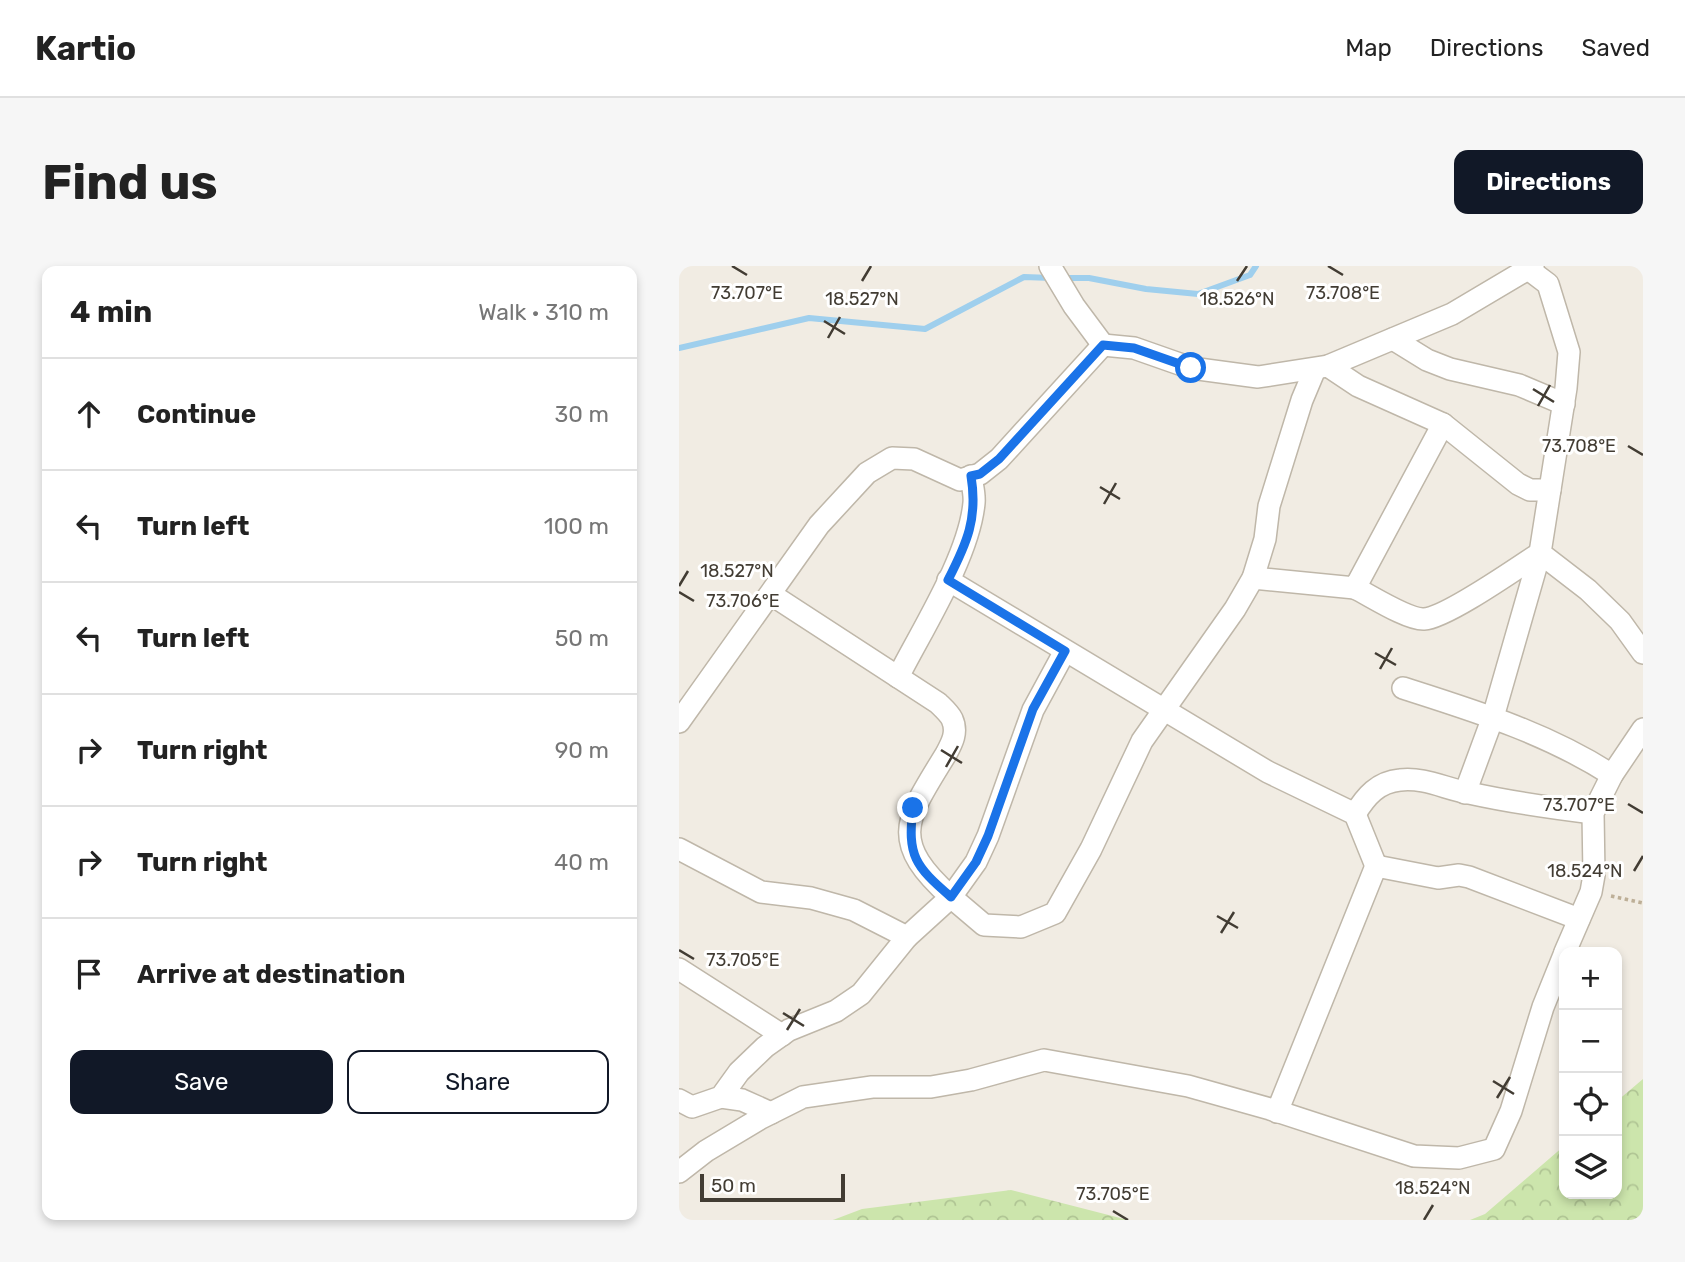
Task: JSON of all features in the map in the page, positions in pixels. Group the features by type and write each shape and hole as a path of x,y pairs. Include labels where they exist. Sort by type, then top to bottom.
{"street":[{"path":"1050,266 1074,306 1103,345 1134,348 1191,368 1258,377 1321,368 1393,339 1452,314 1530,267 1548,284 1569,352 1564,404 1541,553 1493,717 1465,793"},
{"path":"1393,339 1427,360 1450,369 1519,386 1564,404"},
{"path":"682,714 772,594 819,525 867,473 893,458 914,459 960,480 980,474 999,459 1103,345"},
{"path":"1321,368 1443,424 1518,484 1530,490 1550,490"},
{"path":"772,594 938,703 952,719 954,740 913,808 909,836 913,854 929,878 984,925 1021,927 1055,913 1091,849 1142,741 1235,609 1253,578 1265,539 1269,506 1302,400 1321,368"},
{"path":"1355,588 1443,424"},
{"path":"898,677 968,535 975,500 971,476"},
{"path":"1253,578 1355,588 1411,617 1423,619 1443,614 1541,553"},
{"path":"1541,553 1597,597 1621,621 1643,653"},
{"path":"948,580 1268,772 1355,814 1376,866 1277,1112"},
{"path":"721,1097 739,1072 765,1047 782,1035 836,1011 861,994 907,937 951,897 976,862 988,836 1033,709 1065,651"},
{"path":"1403,688 1493,717 1581,755 1612,775"},
{"path":"1567,947 1591,892 1594,875 1593,813 1612,775 1643,729"},
{"path":"1355,814 1365,797 1380,785 1398,780 1418,779 1465,793 1593,813"},
{"path":"679,849 761,892 811,898 855,910 907,937"},
{"path":"1376,866 1438,878 1459,874 1579,919"},
{"path":"679,1172 706,1151 803,1097 872,1087 931,1087 971,1080 1044,1060 1188,1086 1414,1156 1459,1158 1494,1149 1511,1111 1543,1007 1559,968"},
{"path":"679,969 782,1035"},
{"path":"679,1100 692,1107 721,1097 742,1100 771,1113"}],"path":[{"path":"1591,892 1643,903"}],"green space":[{"path":"1643,1079 1643,1220 1470,1220 1485,1214 1559,1150 1559,1199 1622,1199 1622,1097"},
{"path":"1011,1190 1128,1220 833,1220 862,1209"}],"waterway":[{"path":"1063,278 1089,278 1146,289 1198,294 1250,275 1256,266"},
{"path":"679,348 809,318 925,329 1024,277 1052,278"}],"route":[{"path":"913,808 909,836 913,854 929,878 951,897 976,862 988,836 1033,709 1065,651 948,580 968,535 972,517 975,500 971,476 980,474 999,459 1103,345 1134,348 1191,368"}]}
